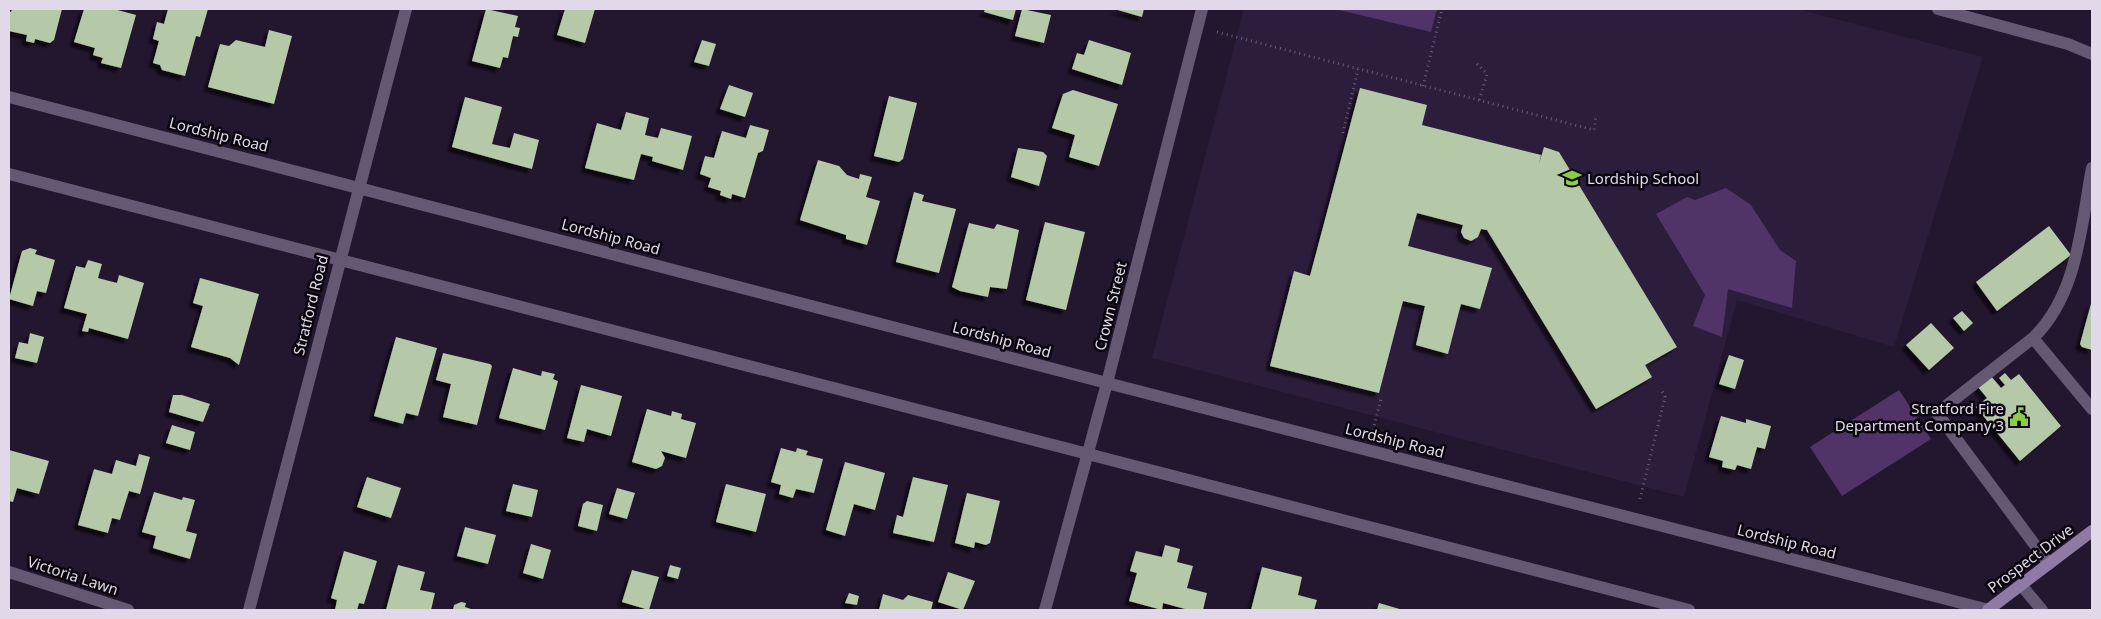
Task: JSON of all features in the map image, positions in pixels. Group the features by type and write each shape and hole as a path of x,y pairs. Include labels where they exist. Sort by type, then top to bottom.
{"main road":[{"name":"Prospect Drive","path":"1988,610 2092,531"}],"street":[{"name":"Stratford Road","path":"249,610 339,258 406,9"},
{"name":"Crown Street","path":"1045,610 1107,383 1202,9"},
{"path":"1938,9 2068,44 2092,54"},
{"name":"Lordship Road","path":"9,97 1988,610"},
{"path":"2049,564 1937,413 2042,330 2063,297 2072,268 2092,168"},
{"path":"9,174 339,258 1689,610"},
{"path":"2033,338 2092,409"},
{"name":"Victoria Lawn","path":"9,572 128,610"},
{"path":"2022,585 2042,610"}],"path":[{"path":"1423,86 1442,9"},
{"path":"1197,27 1594,130 1596,116"},
{"path":"1477,64 1487,74 1479,101"},
{"path":"1343,134 1358,69"},
{"path":"1635,519 1665,397 1661,388"},
{"path":"1368,450 1381,399"}],"shaded area":[{"name":"Lordship School","path":"1244,9 1797,9 1983,57 1894,347 1737,300 1684,497 1152,358"},
{"path":"1335,9 1437,9 1431,32"},
{"path":"1726,188 1751,205 1780,250 1796,261 1792,308 1728,289 1722,337 1693,326 1705,295 1656,214 1687,197 1695,200"},
{"path":"1899,390 1931,439 1842,496 1810,447"}],"building":[{"path":"12,9 62,9 54,40 50,43 35,39 34,43 26,41 27,35 9,31 9,11 11,12"},
{"path":"84,9 114,9 136,15 121,68 101,63 103,58 93,55 95,48 74,42"},
{"path":"168,9 208,9 200,37 196,36 185,76 162,70 160,65 153,63 159,41 153,39 157,22 164,24"},
{"path":"486,9 518,16 515,27 520,28 518,37 513,36 508,58 503,57 500,68 472,61"},
{"path":"565,9 595,9 585,43 557,35"},
{"path":"985,9 1016,9 1013,20 984,12"},
{"path":"1022,9 1051,15 1044,43 1015,36"},
{"path":"1114,9 1144,9 1142,17"},
{"path":"269,30 292,36 274,104 208,87 220,44 229,46 236,40 265,47"},
{"path":"702,40 716,44 709,66 694,62"},
{"path":"1089,40 1131,53 1122,85 1072,69 1077,53 1084,55"},
{"path":"729,85 753,93 745,117 720,109"},
{"path":"1360,88 1427,105 1422,125 1541,155 1539,164 1544,147 1559,152 1677,347 1645,365 1652,377 1596,409 1487,230 1481,229 1478,237 1471,241 1464,238 1461,232 1463,225 1417,213 1408,246 1492,268 1480,309 1461,304 1448,354 1416,345 1425,306 1403,301 1379,393 1270,366 1294,271 1310,276"},
{"path":"1073,90 1118,104 1099,166 1069,157 1075,135 1052,128 1063,94"},
{"path":"889,96 917,103 903,159 899,162 874,156"},
{"path":"465,97 502,107 492,144 510,148 514,133 539,140 532,169 452,147"},
{"path":"626,112 649,118 645,135 658,138 661,128 692,136 683,170 652,161 653,157 641,154 634,180 585,168 597,123 621,130"},
{"path":"750,125 769,130 763,151 758,153 745,198 732,194 731,199 720,195 721,191 708,187 711,178 700,174 705,156 714,158 722,131 746,138"},
{"path":"1018,148 1043,152 1047,156 1039,186 1011,177"},
{"path":"818,160 839,166 847,175 859,179 860,174 872,177 866,197 880,201 867,245 846,239 846,235 800,220"},
{"path":"914,192 924,195 922,201 956,209 939,273 896,262"},
{"path":"1045,222 1085,232 1066,310 1026,300"},
{"path":"969,223 994,229 997,224 1019,230 1007,289 990,287 988,297 960,291 952,287"},
{"path":"2049,226 2071,255 1997,311 1976,282"},
{"path":"30,248 37,250 35,254 55,260 46,293 37,291 33,306 9,299 22,251"},
{"path":"88,260 102,264 98,278 117,283 119,275 144,283 128,339 89,328 88,332 82,331 87,314 64,308 76,266 85,268"},
{"path":"200,278 259,294 239,365 230,358 191,347 203,306 193,303"},
{"path":"2092,300 2092,350 2082,347 2080,344"},
{"path":"1962,311 1973,323 1964,331 1953,318"},
{"path":"1931,323 1954,348 1929,370 1906,345"},
{"path":"30,333 44,337 37,363 15,358 19,342 28,344"},
{"path":"396,337 437,348 418,416 406,413 403,424 374,416"},
{"path":"443,353 492,366 477,425 443,417 451,384 436,380"},
{"path":"1729,355 1744,360 1735,389 1719,384"},
{"path":"513,368 541,376 542,371 555,374 553,379 558,381 545,430 499,418"},
{"name":"Stratford Fire Department Company 3","path":"2005,373 2011,380 2019,374 2061,426 2020,461 1976,407 1987,398 1978,387 1991,376 2001,388 2005,385 1999,378"},
{"path":"581,385 622,396 611,436 587,429 584,442 567,438"},
{"path":"173,395 182,395 210,404 203,422 169,412"},
{"path":"647,409 671,416 672,411 682,414 681,419 696,423 686,458 661,451 665,458 662,466 656,469 632,462"},
{"path":"1721,416 1746,423 1746,419 1771,426 1765,449 1757,447 1751,469 1737,465 1735,470 1722,467 1723,461 1709,457"},
{"path":"172,425 195,432 190,450 166,443"},
{"path":"781,448 796,452 797,448 808,451 806,455 823,459 814,493 796,489 793,498 779,494 781,485 771,482"},
{"path":"9,450 49,461 39,494 17,488 13,502 9,501"},
{"path":"139,454 150,457 140,494 129,491 120,520 112,518 108,533 78,525 94,469 112,474 116,460 136,466"},
{"path":"845,462 885,473 875,510 854,504 845,536 826,530"},
{"path":"367,477 401,488 391,518 357,507"},
{"path":"913,477 948,485 934,542 893,533 897,515 903,517"},
{"path":"513,484 538,490 532,517 506,511"},
{"path":"726,484 766,494 756,532 716,522"},
{"path":"617,488 635,493 627,519 609,514"},
{"path":"154,492 182,500 183,497 195,500 186,531 197,534 190,559 153,548 156,536 142,532"},
{"path":"967,493 1000,501 990,543 986,545 975,542 974,548 955,543"},
{"path":"587,501 603,505 597,531 578,526 583,504"},
{"path":"465,527 496,535 488,564 457,556"},
{"path":"531,544 551,550 543,579 523,573"},
{"path":"1165,545 1180,549 1177,562 1193,566 1187,588 1207,593 1203,610 1189,610 1163,603 1162,610 1129,601 1137,573 1130,571 1136,551 1162,557"},
{"path":"344,551 377,561 364,604 359,603 357,610 335,610 337,600 331,598"},
{"path":"398,565 425,572 420,590 435,593 431,610 386,610"},
{"path":"670,565 681,568 678,579 667,576"},
{"path":"1262,567 1302,577 1298,595 1317,600 1314,610 1251,610"},
{"path":"632,570 659,577 649,610 622,602"},
{"path":"948,572 975,581 963,610 938,602"},
{"path":"849,593 859,596 857,605 845,603"},
{"path":"883,594 903,600 908,595 933,602 931,610 879,610"},
{"path":"461,602 466,603 465,607 474,610 453,610 454,605"},
{"path":"1379,603 1403,610 1377,610"}],"place":[{"name":"Lordship School","path":"1572,178"},
{"name":"Stratford Fire Department Company 3","path":"2019,417"}]}
